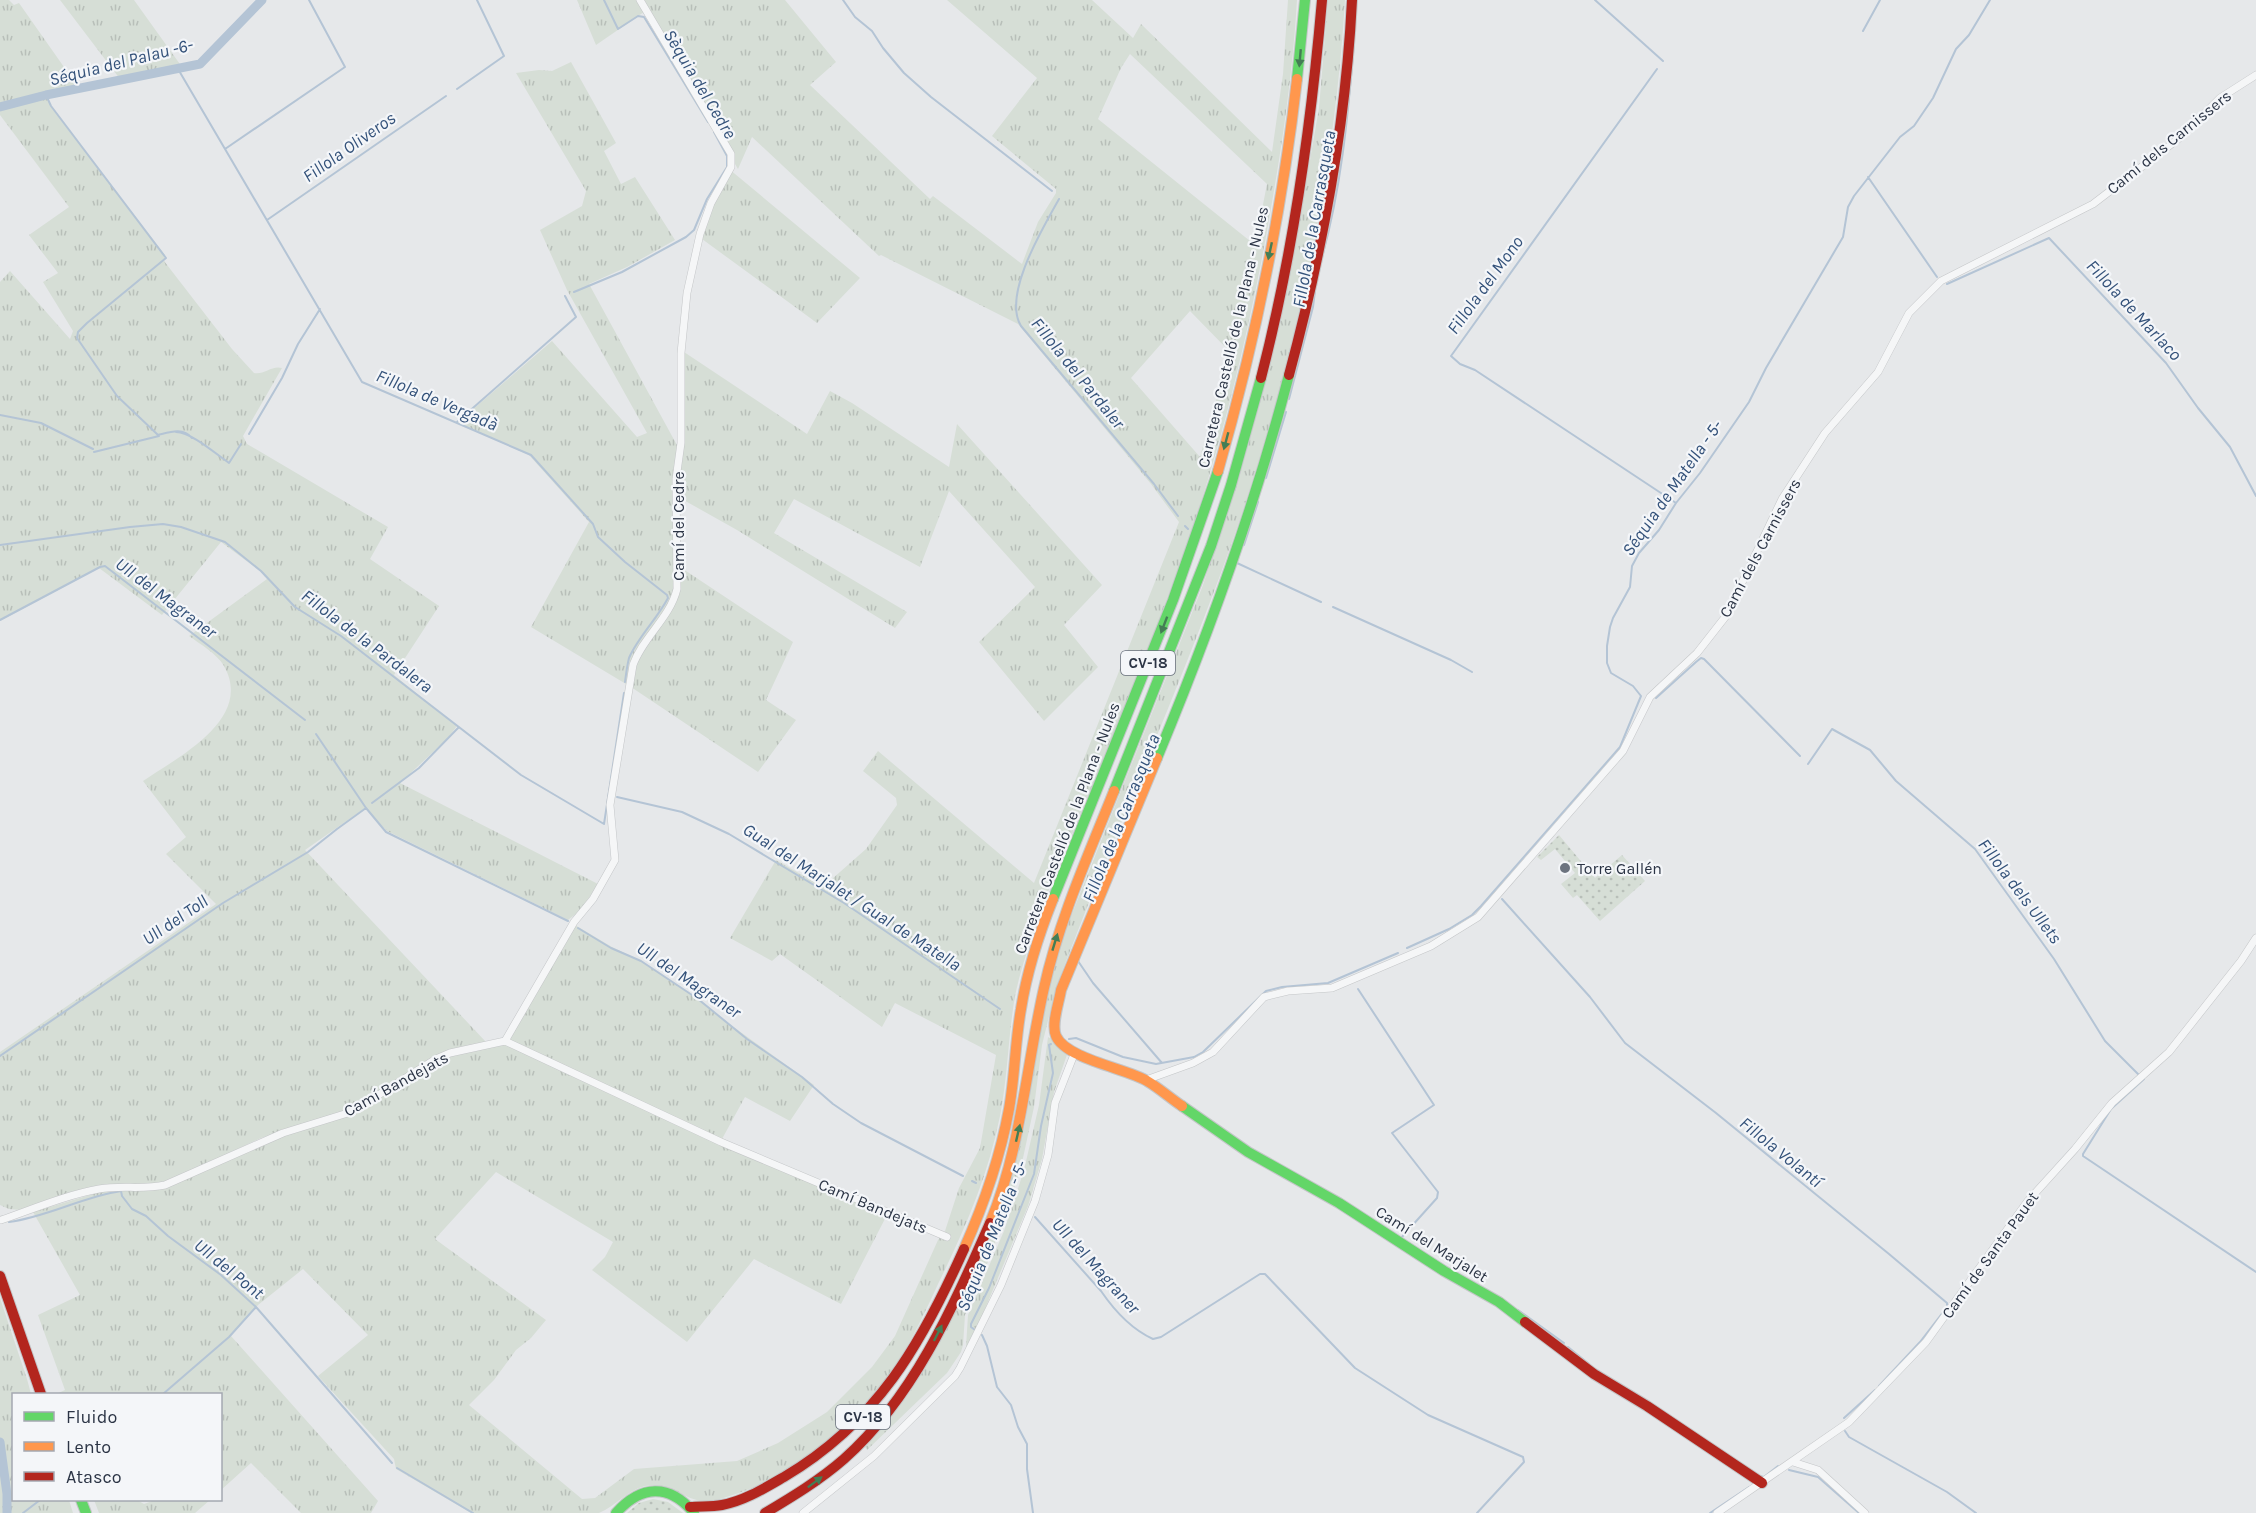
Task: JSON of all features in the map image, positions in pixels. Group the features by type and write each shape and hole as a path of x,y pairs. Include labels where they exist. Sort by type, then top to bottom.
{"main road":[{"name":"Carretera Castelló de la Plana - Nules","path":"692,1510 719,1506 798,1471 847,1432 873,1407 919,1340 952,1275 979,1213 996,1164 1011,1101 1021,1009 1041,929 1187,562 1215,480 1237,402 1265,278 1291,139 1305,0"},
{"name":"Carretera Castelló de la Plana - Nules","path":"765,1513 813,1485 853,1450 884,1417 911,1381 932,1345 992,1219 1010,1168 1024,1106 1037,1011 1054,943 1203,568 1231,487 1254,405 1293,228 1306,152 1318,57 1322,0"},
{"name":"Camí del Marjalet","path":"1352,0 1338,142 1327,213 1283,402 1256,493 1216,608 1061,990 1054,1029 1057,1039 1075,1052 1101,1065 1146,1080 1248,1152 1348,1209 1444,1271 1499,1302 1594,1374 1647,1406 1762,1483"},
{"path":"0,1276 40,1393"},
{"name":"CV-18","path":"616,1513 629,1498 647,1491 670,1493 681,1498 692,1510"}],"street":[{"name":"Camí del Cedre","path":"505,1041 574,922 585,910 612,867 615,854 610,805 633,665 641,648 670,605 677,589 676,479 681,443 681,353 687,293 700,234 711,203 733,160 640,0"},
{"name":"Camí dels Carnissers","path":"1146,1080 1193,1063 1213,1052 1264,997 1288,991 1332,988 1431,946 1478,917 1623,751 1650,696 1697,653 1714,633 1726,616 1782,499 1825,433 1878,372 1909,313 1941,281 2094,204 2182,136 2220,98 2256,75"},
{"name":"Camí de Santa Pauet","path":"1717,1513 1849,1422 1926,1342 2027,1202 2075,1149 2112,1103 2169,1052 2256,939"},
{"name":"Camí Bandejats","path":"1,1220 100,1189 165,1185 283,1133 351,1112 436,1059 450,1053 505,1041 721,1142 947,1237"},
{"path":"802,1513 874,1456 955,1376 960,1368 1001,1285 1035,1201 1048,1155 1057,1097 1075,1052"},
{"path":"1793,1462 1818,1470 1865,1513"}],"green space":[{"path":"0,0 9,0 14,5 19,3 78,87 46,94 51,107 165,255 164,261 232,349 254,373 282,368 243,436 247,444 388,527 370,559 439,606 394,675 457,726 447,739 400,783 598,884 581,910 568,920 387,831 365,808 305,850 486,1042 448,1052 345,1111 261,1138 174,1179 154,1185 121,1184 21,1210 9,1209 0,1205 0,1052 216,904 166,854 186,837 143,781 192,748 208,734 221,719 229,703 231,685 224,666 213,653 189,636 267,579 260,571 221,542 162,615 99,568 0,621 0,282 10,271 70,339 73,331 43,282 58,273 29,235 69,207 0,115"},
{"path":"60,0 134,0 182,67 120,79"},
{"path":"577,0 785,0 836,62 810,85 930,199 933,196 1022,264 1038,222 1056,193 1056,189 992,136 1037,78 947,0 1092,0 1133,38 1141,24 1272,152 1283,74 1288,0 1297,0 1279,162 1244,342 1224,425 1186,548 1118,724 1050,888 1020,973 1014,1000 1000,1116 982,1181 948,1263 914,1333 897,1364 876,1393 837,1434 791,1468 757,1486 717,1500 696,1500 669,1488 654,1485 632,1491 599,1513 471,1513 396,1469 394,1459 318,1376 368,1335 303,1269 258,1305 231,1336 378,1501 371,1513 301,1513 251,1463 222,1489 222,1393 58,1393 65,1390 38,1315 80,1295 33,1212 100,1192 122,1189 160,1189 248,1148 351,1114 424,1067 451,1055 504,1045 575,925 641,961 700,1000 814,1085 790,1121 745,1097 722,1139 888,1213 841,1304 754,1259 687,1342 592,1270 605,1257 613,1242 496,1172 435,1239 546,1320 531,1338 516,1350 494,1380 469,1405 582,1499 595,1498 634,1469 737,1461 778,1443 827,1412 872,1367 895,1336 938,1240 945,1231 959,1188 980,1148 996,1055 895,1003 882,1027 780,954 772,961 730,938 776,860 823,887 866,849 897,805 896,798 863,771 878,751 1034,883 1179,522 1151,484 1018,324 879,256 752,137 738,169 644,12 596,45","holes":["1130,54 1267,184 1255,245 1098,119 1121,68","1190,311 1230,352 1200,457 1131,378"]},
{"path":"1328,0 1345,0 1331,139 1320,209 1291,347 1252,482 1210,603 1056,988 1042,1045 1034,1107 1020,1172 990,1257 965,1315 961,1352 947,1373 867,1450 865,1447 912,1389 941,1339 986,1248 1009,1188 1025,1124 1047,993 1060,944 1203,585 1240,474 1259,406 1295,247 1319,108"},
{"path":"571,62 616,143 604,151 621,184 635,177 675,240 627,267 589,284 678,447 673,477 673,557 680,567 793,642 766,700 796,720 758,772 631,687 531,627 589,522 529,455 457,423 552,341 637,437 647,433 567,290 540,230 582,206 586,191 516,73 552,71"},
{"path":"729,169 860,278 817,323 702,239 709,203"},
{"path":"684,352 807,434 830,391 949,467 957,424 1102,585 1064,625 1098,667 1044,721 979,642 1035,587 949,491 920,567 794,499 774,533 907,612 895,628 737,530 680,498"},
{"path":"1559,835 1595,878 1622,855 1645,881 1600,921 1577,895 1573,898 1561,884 1575,873 1555,849 1541,860 1537,857"},
{"path":"1048,1037 1069,1049 1054,1092 1042,1159 1028,1206 977,1328 966,1347 968,1315 1004,1231 1024,1170 1039,1105"},
{"path":"0,1298 31,1393 12,1393 12,1501 69,1501 73,1513 0,1513"},
{"path":"653,1499 668,1502 683,1513 627,1513 639,1503"},
{"path":"94,1501 139,1501 144,1504 152,1501 209,1501 195,1513 99,1513"}],"waterway":[{"name":"Séquia del Palau -6-","path":"0,107 46,95 200,64 262,0"},
{"path":"225,149 345,67 309,0"},
{"name":"Fillola Oliveros","path":"457,89 504,56 477,0"},
{"name":"Sèquia del Cedre","path":"604,0 618,29 638,16 644,17 708,122"},
{"name":"Fillola del Pardaler","path":"843,0 855,17 872,31 904,73 931,97 1052,191"},
{"name":"Fillola del Mono","path":"1595,0 1663,61"},
{"path":"1863,31 1880,0"},
{"name":"Séquia de Matella - 5-","path":"1407,948 1449,929 1472,915 1620,747 1641,696 1633,686 1611,673 1607,663 1607,646 1613,618 1630,587 1632,566 1639,553 1659,530 1749,402 1766,368 1843,237 1848,207 1854,196 1900,137 1914,126 1933,98 1956,49 1969,35 1990,0"},
{"name":"Fillola de la Carrasqueta","path":"1320,264 1338,182 1354,42"},
{"name":"Fillola de Vergadà","path":"178,69 362,382 531,455 593,524 598,537 667,595 664,606 629,658 625,682"},
{"name":"Fillola del Mono","path":"1657,69 1451,356 1676,503"},
{"path":"46,95 51,106 166,258 87,323 78,332 77,338 117,396 158,435 180,431 192,438"},
{"name":"Fillola Oliveros","path":"267,220 446,96"},
{"name":"Sèquia del Cedre","path":"574,292 622,272 686,237 694,230 707,199 727,167 727,156 714,132"},
{"name":"Fillola de Marlaco","path":"1868,177 1937,277"},
{"name":"Fillola del Pardaler","path":"1059,199 1035,244 1020,280 1017,313 1021,326 1154,484 1178,516"},
{"name":"Fillola de Marlaco","path":"1947,284 2049,238 2166,363 2198,408 2230,447 2256,496"},
{"name":"Fillola de la Carrasqueta","path":"1289,399 1313,307 1315,291"},
{"name":"Sèquia del Cedre","path":"457,422 576,317 565,296"},
{"path":"249,434 282,378 298,344 320,309"},
{"name":"Fillola de la Carrasqueta","path":"1266,478 1286,412"},
{"path":"0,415 41,423 93,449"},
{"path":"176,432 196,439 229,463 241,444"},
{"path":"94,452 159,436"},
{"name":"Fillola de la Carrasqueta","path":"1244,545 1258,502"},
{"name":"Fillola de la Pardalera","path":"0,545 163,524 181,527 225,542 261,571 295,607 341,636 521,775 604,824 624,693"},
{"name":"Fillola del Pardaler","path":"1185,526 1188,529"},
{"name":"Fillola del Pardaler","path":"1237,563 1321,602"},
{"name":"Ull del Magraner","path":"0,620 105,566 305,720"},
{"name":"Fillola del Pardaler","path":"1333,607 1451,660 1472,672"},
{"name":"Fillola dels Ullets","path":"1656,698 1696,662 1701,658 1704,659 1800,756"},
{"name":"Ull del Toll","path":"372,803 419,768 458,728"},
{"name":"Fillola dels Ullets","path":"1808,764 1832,729 1870,750 1896,781 1975,849 2054,959 2105,1041 2138,1074"},
{"name":"Ull del Magraner","path":"316,734 366,808 386,832 568,921"},
{"name":"Gual del Marjalet / Gual de Matella","path":"617,797 682,812 729,834 844,903 1000,1009"},
{"name":"Ull del Toll","path":"0,1056 223,903 308,852 366,808"},
{"name":"Fillola Volantí","path":"1502,899 1590,997 1625,1043 1716,1113 1947,1303 1947,1307 1920,1342 1879,1386"},
{"name":"Ull del Magraner","path":"578,928 611,948 641,961 698,999 747,1039 802,1077 833,1104 861,1123 963,1176"},
{"name":"Séquia de Matella - 5-","path":"1069,1039 1076,1038 1123,1057 1156,1064 1194,1057 1203,1052 1266,991 1282,987 1328,983 1398,953"},
{"name":"Fillola de la Carrasqueta","path":"1079,958 1078,961 1093,983 1162,1063"},
{"path":"1358,989 1434,1105 1392,1133 1438,1192 1437,1198 1401,1238"},
{"name":"Séquia de Matella - 5-","path":"975,1330 971,1324 989,1288 1034,1174 1041,1126 1053,1073 1049,1045 1051,1044"},
{"name":"Fillola dels Ullets","path":"2144,1079 2111,1109 2083,1156 2256,1272"},
{"name":"Ull del Magraner","path":"972,1181 976,1183"},
{"name":"Ull del Pont","path":"9,1222 121,1191 132,1209 146,1216 168,1236 221,1275 256,1307 392,1463"},
{"name":"Ull del Magraner","path":"1035,1217 1124,1318 1137,1330 1153,1339 1161,1337 1260,1274 1265,1274 1355,1368 1428,1415 1523,1457 1524,1462 1477,1513"},
{"path":"164,1393 229,1337 256,1307"},
{"path":"1518,1310 1564,1343"},
{"name":"Séquia de Matella - 5-","path":"982,1335 997,1387 1011,1405 1018,1427 1027,1444 1027,1469 1033,1513"},
{"path":"1568,1347 1589,1364"},
{"name":"Fillola Volantí","path":"1844,1418 1875,1390"},
{"name":"Fillola Volantí","path":"1845,1431 1849,1437 1947,1492 1976,1513"},
{"name":"Séquia del Palau -6-","path":"0,1442 7,1494 7,1513"},
{"path":"1759,1476 1764,1477 1778,1466"},
{"name":"Ull del Pont","path":"397,1468 473,1513"},
{"path":"1789,1470 1818,1477 1859,1513"},
{"name":"Ull del Magraner","path":"1710,1513 1749,1487"},
{"path":"23,1513 39,1501"}],"traffic: fast":[{"path":"1297,79 1305,0"},
{"path":"1157,758 1230,569 1276,424 1289,375"},
{"path":"1114,791 1211,546 1261,378"},
{"path":"1053,899 1173,600 1218,471"},
{"path":"1182,1106 1248,1152 1339,1203 1444,1271 1499,1302 1525,1322"},
{"path":"616,1513 635,1497 655,1491 675,1496 694,1513"},
{"path":"81,1501 86,1513"}],"traffic: slow":[{"path":"1218,471 1244,374 1266,276 1284,178 1297,79"},
{"path":"1157,758 1061,990 1055,1031 1062,1044 1072,1051 1147,1081 1182,1106"},
{"path":"990,1223 1016,1137 1050,963 1075,888 1114,791"},
{"path":"964,1249 985,1198 1001,1145 1011,1097 1017,1034 1024,995 1034,953 1053,899"}],"traffic: jam":[{"path":"1261,378 1282,284 1299,190 1322,0"},
{"path":"1289,375 1312,284 1330,189 1344,94 1352,0"},
{"path":"765,1513 835,1467 869,1435 891,1408 911,1379 946,1318 990,1223"},
{"path":"690,1507 722,1505 754,1494 817,1455 845,1432 893,1378 913,1349 964,1249"},
{"path":"0,1276 41,1393"},
{"path":"1525,1322 1594,1374 1647,1406 1762,1483"}],"place":[{"name":"Torre Gallén","path":"1565,868"}]}
